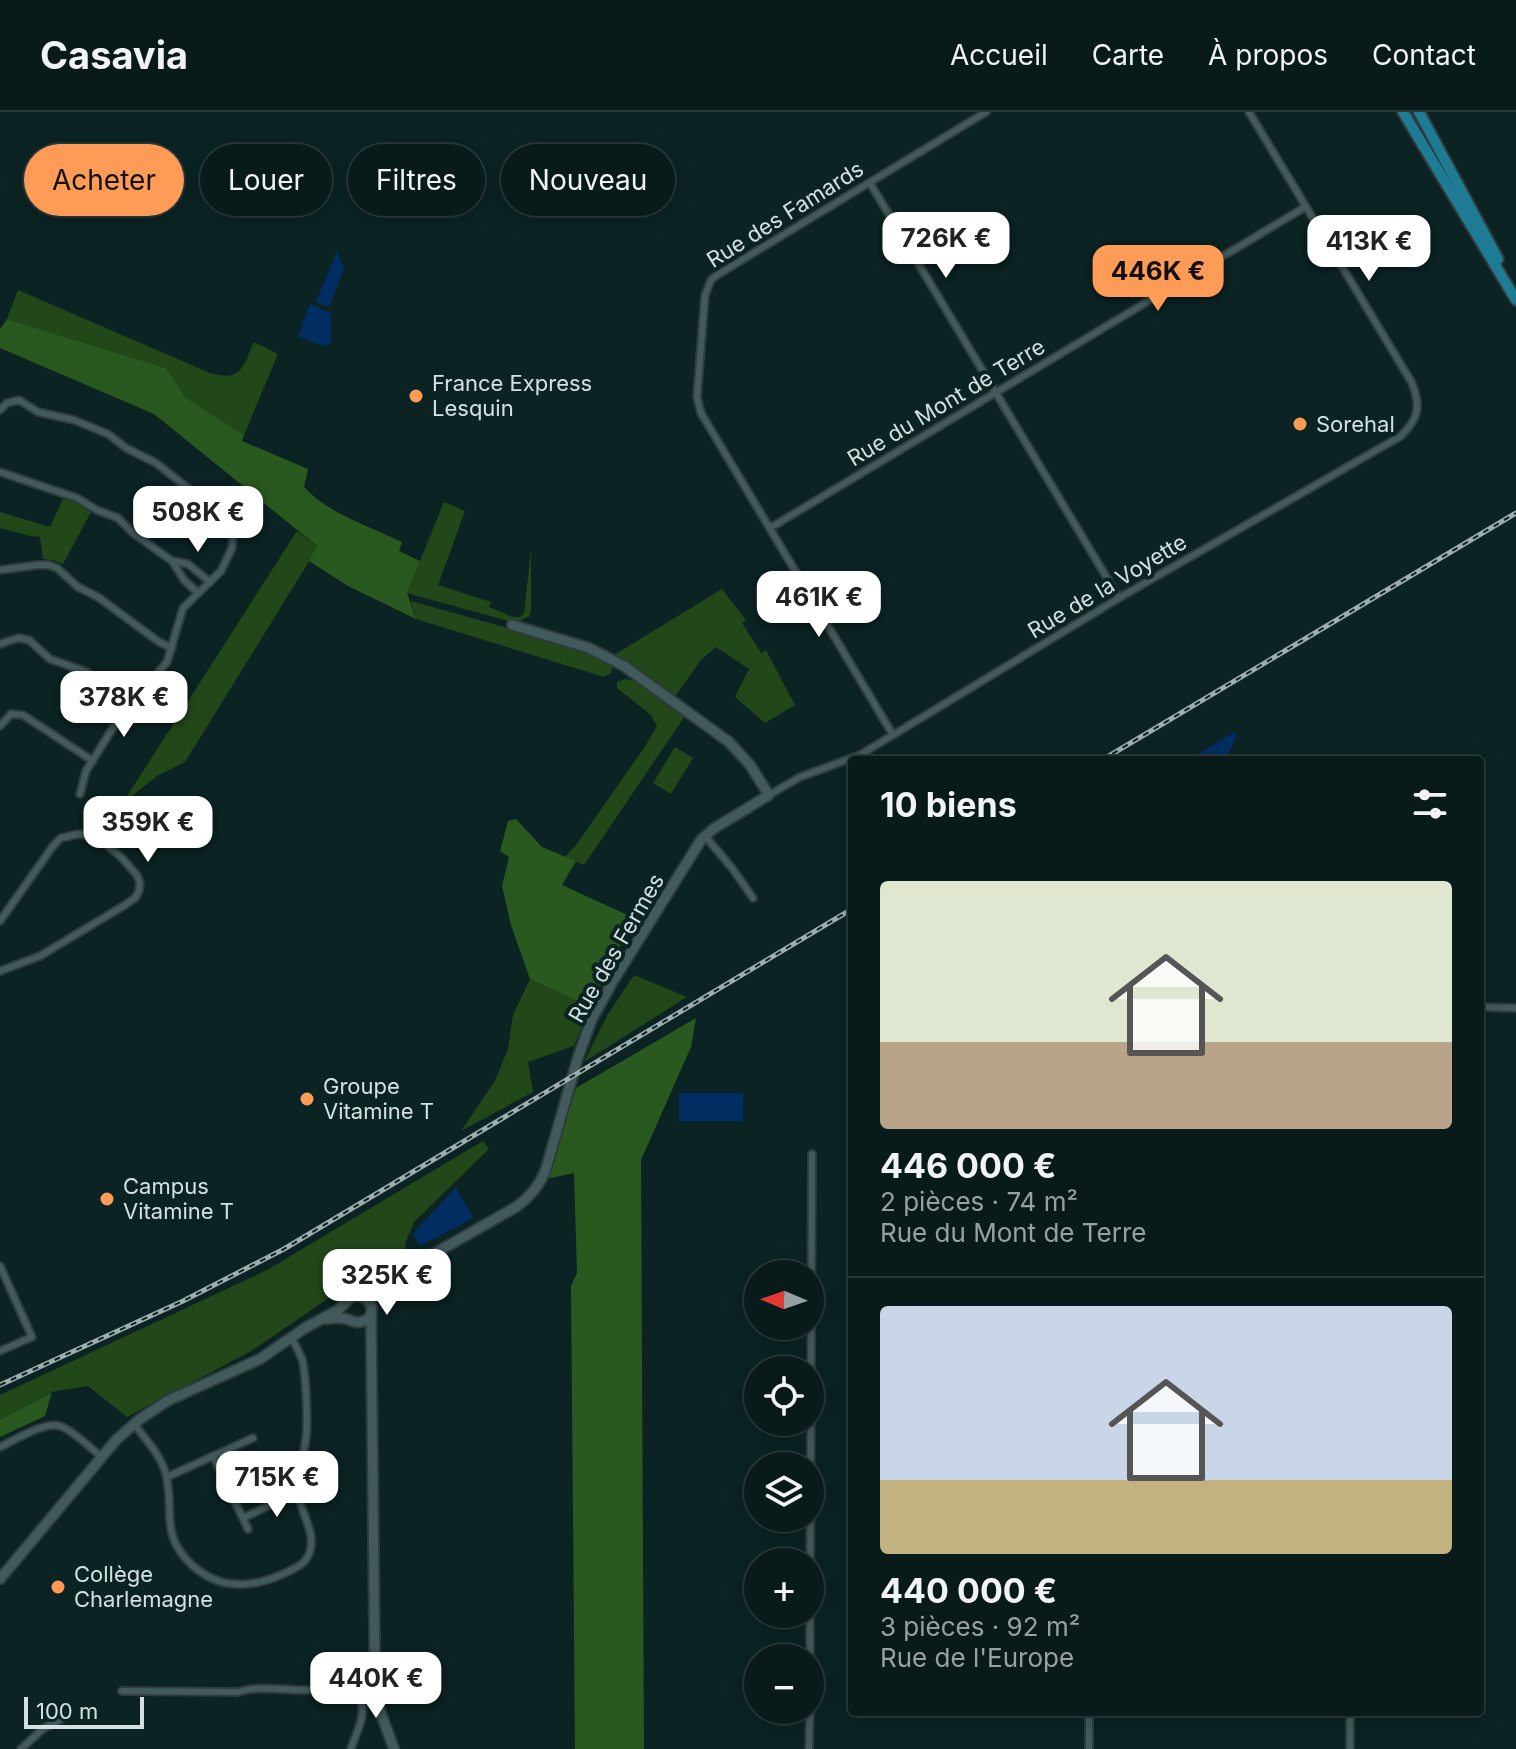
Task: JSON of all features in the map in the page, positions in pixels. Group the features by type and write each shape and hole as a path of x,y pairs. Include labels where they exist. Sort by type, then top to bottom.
{"main road":[{"path":"1403,112 1516,300"},
{"path":"1419,112 1516,292"}],"street":[{"name":"Rue des Famards","path":"893,735 701,413 698,404 704,300 707,288 717,275 986,112"},
{"name":"Rue de la Voyette","path":"859,756 1119,598 1401,436 1412,425 1418,405 1407,374 1249,112"},
{"path":"870,183 1119,598"},
{"name":"Rue du Mont de Terre","path":"770,528 1305,207"},
{"path":"0,410 11,400 19,400 38,412 74,420 108,434 126,448 160,466 216,510 231,529 233,543 224,567 183,608 167,662 139,695 126,703 85,775 80,794"},
{"path":"0,472 71,495 118,518 172,561 184,580 198,593"},
{"path":"172,561 188,564 210,582"},
{"path":"0,570 53,566 64,572 78,587 98,597 159,642 172,648"},
{"path":"512,625 589,648 624,666 729,742 750,765 769,795"},
{"path":"0,644 18,638 29,640 50,659 87,672 101,689 126,703"},
{"path":"0,726 11,714 23,715 93,761"},
{"name":"Rue de la Voyette","path":"769,795 800,777 848,761"},
{"name":"Rue des Fermes","path":"357,1295 516,1207 534,1190 548,1162 592,1019 691,854 705,836 769,795"},
{"path":"0,921 61,838 89,835 103,842 137,875 138,894 125,905 47,952 0,971"},
{"path":"705,836 753,898"},
{"path":"1484,1007 1516,1008"},
{"path":"810,1548 812,1154"},
{"path":"0,1266 32,1337 0,1351"},
{"path":"386,1280 374,1295 371,1310 371,1359 375,1681 390,1747"},
{"path":"0,1579 119,1436 134,1424 169,1400 260,1359 291,1337 315,1322 338,1310 351,1297 357,1295 368,1299 371,1310 363,1322 336,1318 315,1322"},
{"path":"346,1302 345,1313 365,1333 371,1359"},
{"path":"134,1424 159,1456 167,1477 169,1522 173,1538 179,1551 203,1574 219,1581 249,1585 301,1565 311,1548 311,1537 298,1492 307,1428 303,1362 291,1337"},
{"path":"0,1447 45,1426 59,1426 66,1428 102,1457"},
{"path":"167,1477 253,1438"},
{"path":"213,1456 248,1529"},
{"path":"243,1518 298,1492"},
{"path":"122,1691 350,1689 358,1697 362,1710 351,1749"},
{"path":"21,1749 44,1728 67,1716"},
{"path":"1089,1716 1089,1749"},
{"path":"1350,1716 1350,1749"},
{"path":"809,1749 810,1724"}],"green space":[{"path":"18,290 210,373 229,376 240,371 254,342 278,354 244,435 186,398 166,368 7,319"},
{"path":"7,319 166,368 186,398 244,435 242,441 308,469 304,487 314,496 337,512 402,542 399,551 420,561 407,593 416,619 348,586 309,561 317,546 154,414 0,348 0,329"},
{"path":"63,499 91,512 63,564 43,559 40,537 0,528 0,512 50,527"},
{"path":"444,502 465,511 438,585 491,602 489,607 520,617 524,613 531,550 529,616 512,622 407,593"},
{"path":"297,531 318,547 185,762 157,776 122,804"},
{"path":"722,589 746,620 742,623 761,653 766,650 795,705 765,723 735,697 749,669 716,647 701,660 674,698 614,655"},
{"path":"411,601 579,648 612,666 611,673 604,677 416,619"},
{"path":"625,679 649,688 685,716 584,865 565,857 657,726 651,715 617,688 617,682"},
{"path":"675,747 693,758 671,794 653,783"},
{"path":"516,819 542,847 576,861 562,885 634,918 590,1007 530,979 511,925 502,886 509,857 500,851 508,821"},
{"path":"634,975 687,997 584,1062 608,1014"},
{"path":"530,979 590,1007 574,1046 528,1062 533,1092 461,1131 495,1081 508,1049 513,1015"},
{"path":"696,1018 691,1047 641,1160 644,1749 575,1749 571,1286 577,1273 574,1173 546,1179 576,1088"},
{"path":"483,1141 489,1149 414,1222 405,1244 406,1251 339,1291 253,1350 127,1417 88,1386 51,1392 0,1420 0,1395 267,1270"},
{"path":"52,1392 45,1416 0,1437 0,1420"}],"water":[{"path":"337,251 344,269 329,307 316,302"},
{"path":"310,304 331,313 331,341 326,347 298,336"},
{"path":"1235,732 1237,735 1228,756 1198,754"},
{"path":"679,1093 743,1093 743,1121 679,1121"},
{"path":"456,1187 473,1218 420,1246 413,1234"}],"railway":[{"path":"1109,756 1516,513"},
{"path":"0,1385 183,1301 284,1249 848,911"}],"place":[{"name":"France Express Lesquin","path":"416,396"},
{"name":"Sorehal","path":"1300,424"},
{"name":"Groupe Vitamine T","path":"307,1099"},
{"name":"Campus Vitamine T","path":"107,1199"},
{"name":"Collège Charlemagne","path":"58,1587"}]}
